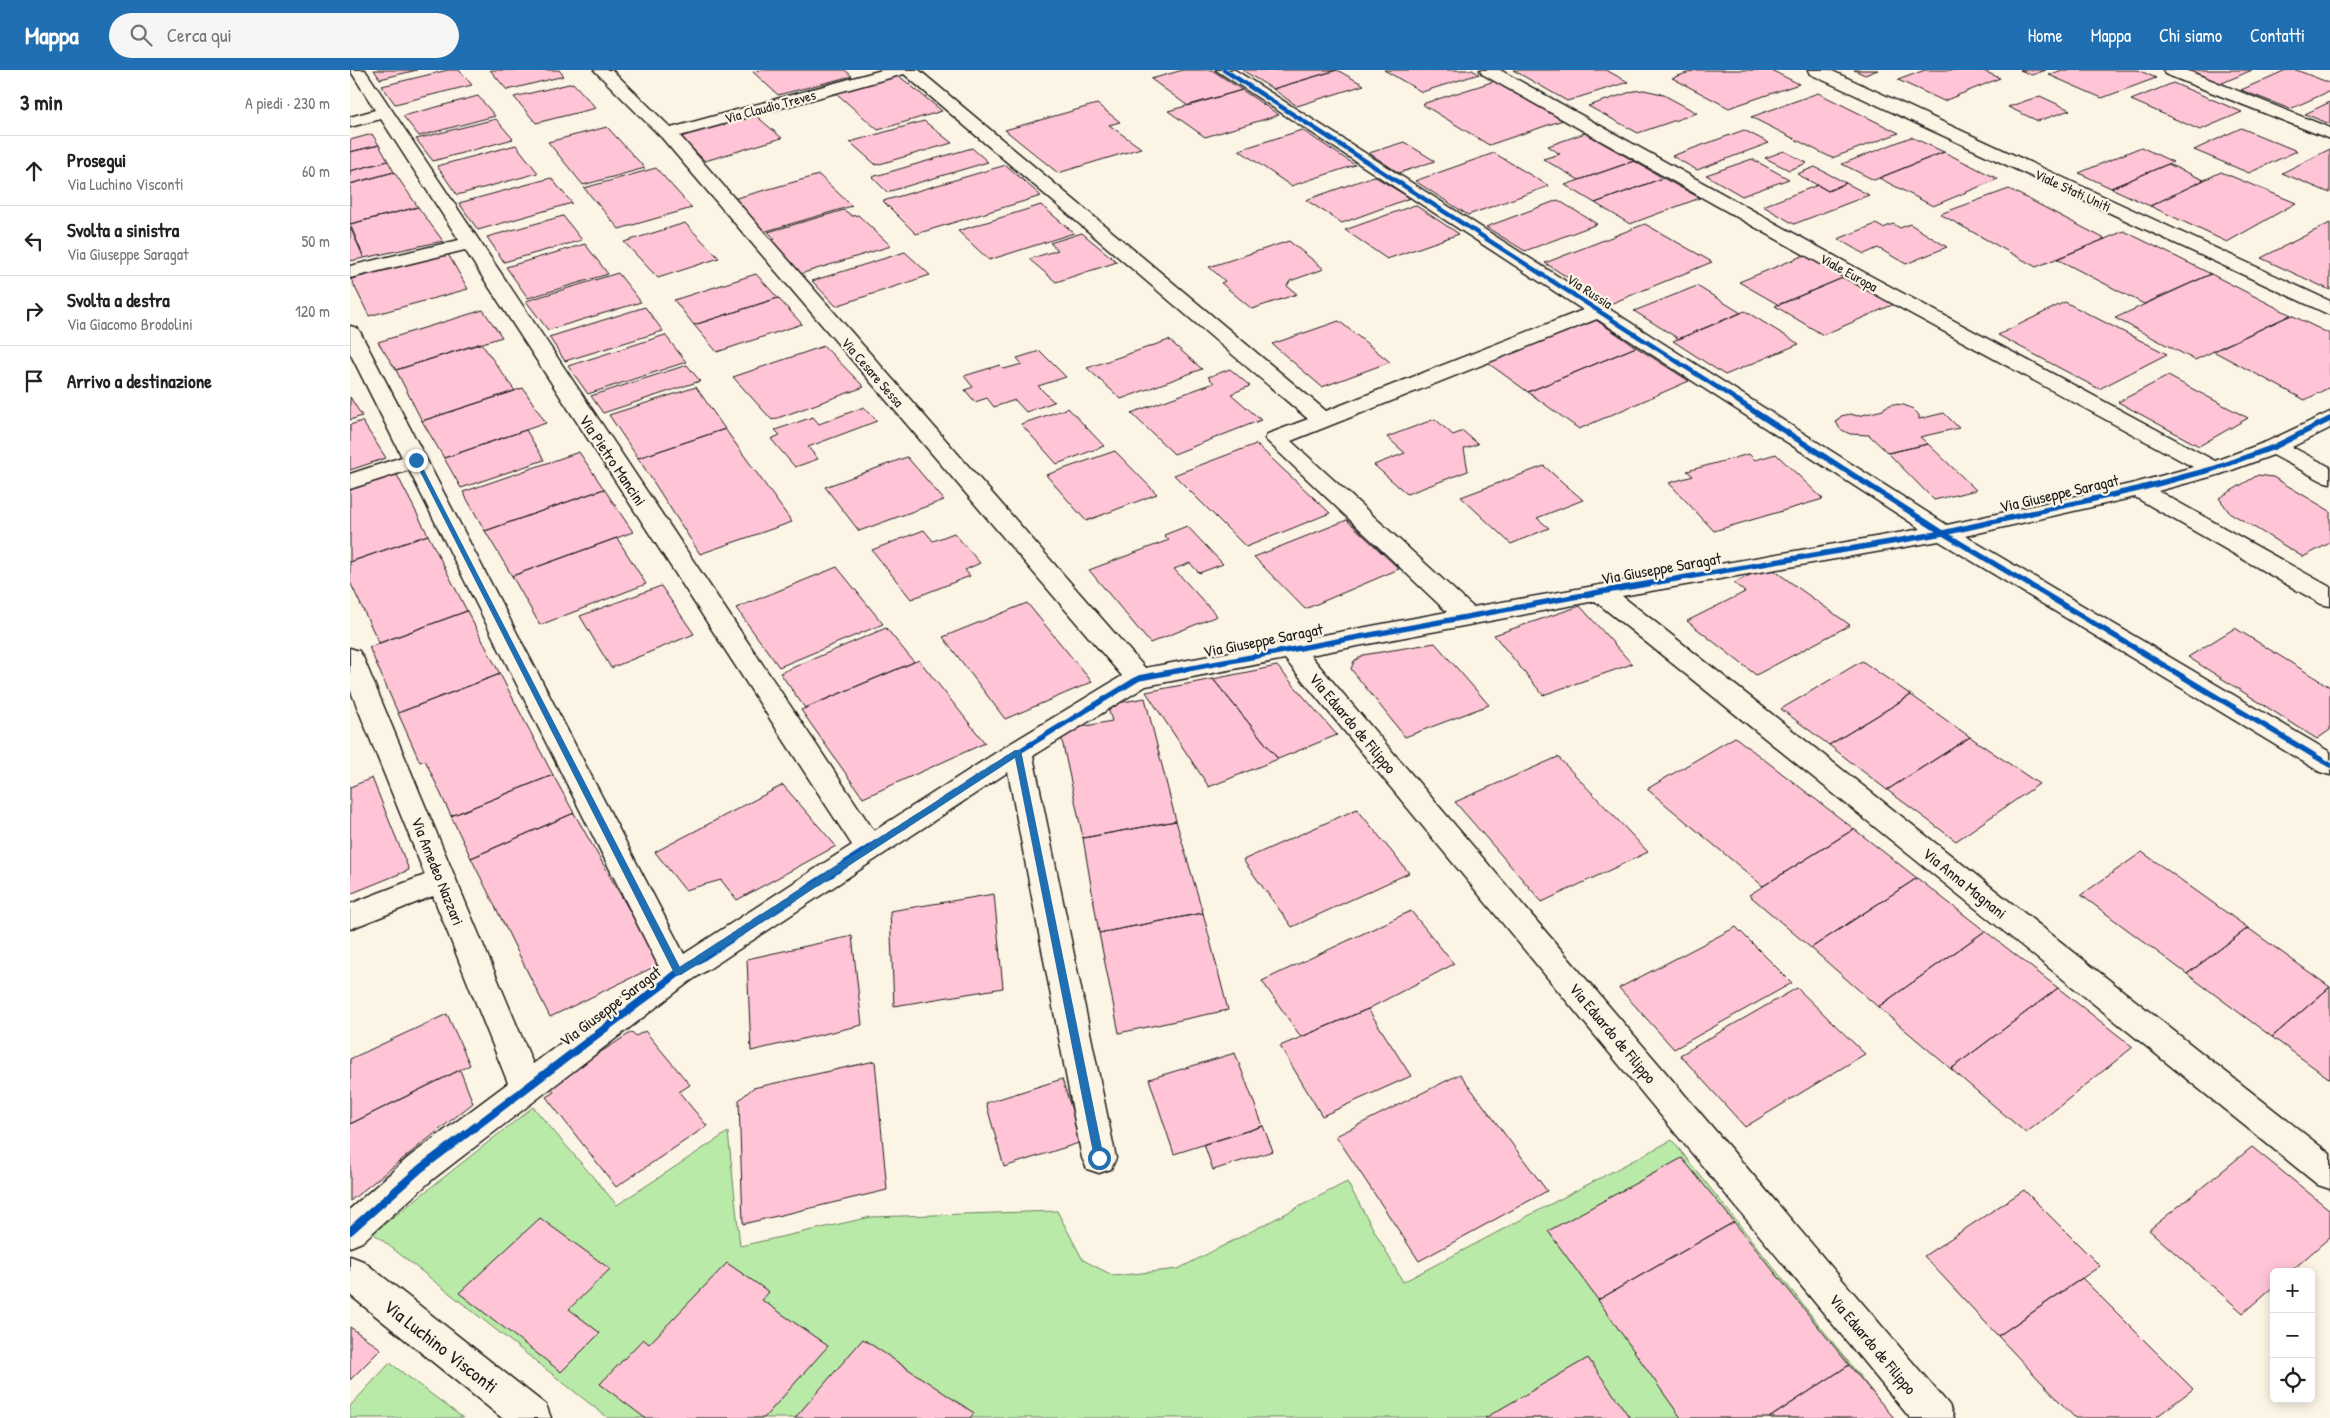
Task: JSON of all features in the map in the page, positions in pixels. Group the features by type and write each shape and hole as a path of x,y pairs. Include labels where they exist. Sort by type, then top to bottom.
{"street":[{"name":"Via Pietro Mancini","path":"357,70 469,243 870,848"},
{"name":"Via Cesare Sessa","path":"602,70 668,134 1139,678"},
{"name":"Via Claudio Treves","path":"668,134 901,70"},
{"path":"909,70 1323,420"},
{"name":"Via Russia","path":"1224,70 1943,533 2330,765"},
{"name":"Viale Europa","path":"1488,70 1860,278 2213,469"},
{"name":"Viale Stati Uniti","path":"1816,70 2330,309"},
{"path":"2171,70 2330,134"},
{"path":"350,122 385,113"},
{"path":"350,272 469,243"},
{"path":"1468,616 1276,439 1599,311"},
{"path":"350,332 678,973"},
{"name":"Via Giuseppe Saragat","path":"350,1231 421,1168 526,1086 678,973 1018,752 1139,678 1291,648 1600,592 1943,533 2138,490 2213,469 2274,447 2330,419"},
{"path":"2274,447 2330,476"},
{"path":"350,482 416,460"},
{"path":"2138,490 2330,598"},
{"name":"Via Anna Magnani","path":"1600,592 2330,1174"},
{"name":"Via Eduardo de Filippo","path":"1291,648 1935,1418"},
{"name":"Via Amedeo Nazzari","path":"350,657 526,1086"},
{"path":"1018,752 1099,1158"},
{"path":"350,917 442,880"},
{"name":"Via Luchino Visconti","path":"350,1274 532,1418"}],"green space":[{"path":"533,1107 617,1205 728,1132 740,1246 871,1217 1057,1211 1083,1260 1114,1276 1178,1269 1347,1182 1403,1282 1672,1140 1893,1418 608,1418 373,1233"},
{"path":"390,1363 463,1418 350,1418 350,1406"}],"building":[{"path":"374,70 417,70 380,79"},
{"path":"448,70 459,70 472,85 395,104 382,86"},
{"path":"490,70 559,70 564,76 507,90"},
{"path":"760,70 845,70 852,76 778,95 753,72"},
{"path":"1183,70 1212,70 1242,90 1188,106 1151,79"},
{"path":"1242,70 1337,70 1273,89"},
{"path":"1337,70 1364,85 1297,106 1273,89"},
{"path":"1384,70 1472,70 1479,74 1422,92"},
{"path":"1513,70 1606,70 1628,82 1567,101"},
{"path":"1696,70 1771,70 1799,84 1729,108 1672,78"},
{"path":"1854,70 1878,70 1865,75"},
{"path":"1925,70 1981,70 2000,78 1944,101 1898,80"},
{"path":"2020,70 2046,70 2032,75"},
{"path":"2062,70 2138,70 2156,78 2102,98 2049,75"},
{"path":"2185,70 2252,70 2220,84"},
{"path":"2286,70 2296,70 2330,83 2330,91 2290,109 2241,90"},
{"path":"899,76 942,111 878,130 836,93"},
{"path":"1495,81 1563,120 1489,145 1422,104"},
{"path":"573,83 596,108 536,123 514,97"},
{"path":"2173,83 2242,112 2200,130 2131,100"},
{"path":"1242,90 1279,115 1205,137 1168,111"},
{"path":"1644,90 1662,94 1697,113 1638,133 1588,106 1634,91"},
{"path":"1818,93 1899,133 1832,158 1751,117"},
{"path":"478,96 495,116 419,136 403,116"},
{"path":"2040,96 2070,110 2038,121 2008,107"},
{"path":"2330,102 2330,124 2305,114"},
{"path":"1097,104 1120,122 1109,125 1141,148 1058,173 1005,130"},
{"path":"754,114 782,138 705,161 679,136"},
{"path":"496,119 513,139 433,161 416,139"},
{"path":"924,121 952,143 876,165 850,142"},
{"path":"607,127 645,168 583,185 548,142"},
{"path":"2241,128 2297,151 2249,173 2194,150"},
{"path":"1302,130 1355,165 1291,186 1239,150"},
{"path":"1744,130 1769,143 1697,170 1672,156"},
{"path":"1585,133 1634,161 1579,180 1543,159 1560,154 1548,146"},
{"path":"372,134 379,145 350,152 350,140"},
{"path":"1911,137 1944,152 1874,180 1842,164"},
{"path":"1404,142 1435,161 1399,173 1369,153"},
{"path":"379,145 388,161 350,171 350,152"},
{"path":"516,145 538,173 457,195 437,166"},
{"path":"2141,147 2173,162 2111,188 2079,173"},
{"path":"972,148 988,162 887,192 872,177"},
{"path":"2330,149 2330,193 2282,173"},
{"path":"1784,151 1807,163 1789,170 1765,158"},
{"path":"1944,152 1998,179 1933,206 1879,178"},
{"path":"1494,153 1549,186 1468,215 1415,181"},
{"path":"1752,159 1789,179 1742,196 1706,175"},
{"path":"388,161 394,172 350,184 350,171"},
{"path":"1634,161 1663,178 1595,203 1565,185"},
{"path":"2168,164 2204,180 2150,206 2111,188"},
{"path":"1006,165 1041,196 916,234 883,201"},
{"path":"1815,167 1846,183 1828,191 1797,174"},
{"path":"656,168 692,208 619,229 584,188"},
{"path":"394,172 418,207 350,224 350,184"},
{"path":"2221,172 2296,203 2227,242 2150,206"},
{"path":"819,175 852,206 763,232 733,199"},
{"path":"1374,176 1410,198 1342,223 1306,200"},
{"path":"551,178 572,203 478,230 459,203"},
{"path":"1663,178 1700,198 1630,224 1595,203"},
{"path":"1846,183 1869,195 1794,224 1763,206 1818,185 1828,191"},
{"path":"2009,189 2105,239 2036,267 1940,214"},
{"path":"1558,200 1597,224 1525,251 1486,227"},
{"path":"1041,205 1074,233 989,260 958,231"},
{"path":"1415,205 1459,234 1387,259 1345,230"},
{"path":"418,207 443,241 364,258 350,224"},
{"path":"844,210 852,216 858,215 891,246 800,274 769,241 775,239 768,232"},
{"path":"563,216 582,240 504,262 487,237"},
{"path":"685,223 719,258 658,278 624,242"},
{"path":"2330,223 2330,290 2261,258"},
{"path":"1645,224 1712,262 1610,304 1545,263"},
{"path":"1876,224 1883,228 1893,224 1900,228 1910,224 1947,247 1906,264 1878,248 1864,254 1838,239"},
{"path":"350,227 364,258 350,261"},
{"path":"2124,231 2211,274 2144,304 2057,259"},
{"path":"1082,233 1117,262 1056,282 1029,259 1058,250 1050,243"},
{"path":"1289,241 1324,269 1290,281 1287,286 1297,294 1252,309 1221,283 1225,281 1209,267"},
{"path":"585,244 608,274 528,298 506,267"},
{"path":"905,252 930,275 836,306 812,281"},
{"path":"448,254 468,289 369,316 351,279"},
{"path":"1807,254 1847,276 1779,305 1739,282"},
{"path":"618,273 641,302 548,330 526,301"},
{"path":"756,274 778,298 694,325 674,300"},
{"path":"2211,274 2291,315 2195,360 2115,318"},
{"path":"1850,275 1899,302 1823,335 1775,306"},
{"path":"1697,286 1741,313 1679,339 1634,311"},
{"path":"778,298 802,324 717,352 694,325"},
{"path":"2065,302 2167,354 2099,389 1998,335"},
{"path":"645,307 663,331 565,361 549,337"},
{"path":"483,310 502,337 396,370 378,342"},
{"path":"1745,311 1799,344 1725,375 1673,341"},
{"path":"2291,315 2330,334 2330,387 2305,400 2213,351"},
{"path":"1593,318 1636,347 1528,392 1485,361"},
{"path":"1339,321 1390,362 1322,387 1272,344"},
{"path":"665,335 686,362 588,394 568,366"},
{"path":"1169,340 1202,369 1121,399 1087,368"},
{"path":"481,343 515,391 422,421 396,370"},
{"path":"824,346 864,387 772,420 733,377"},
{"path":"1636,347 1689,381 1579,429 1528,392"},
{"path":"1040,351 1066,377 1038,386 1054,402 1026,412 1015,400 994,407 987,398 975,402 965,390 973,387 964,376 1000,365 1004,369 1022,364 1017,358"},
{"path":"687,365 700,381 603,413 591,396"},
{"path":"1230,369 1250,386 1231,394 1261,420 1174,454 1131,413 1214,383 1208,377"},
{"path":"2168,376 2248,418 2199,446 2118,402"},
{"path":"696,387 725,429 638,458 609,415"},
{"path":"523,388 546,423 444,458 422,421"},
{"path":"350,397 362,416 350,420"},
{"path":"1893,404 1904,405 1913,409 1919,415 1919,419 1944,413 1959,428 1920,437 1928,444 1888,453 1869,435 1850,434 1840,429 1836,422 1841,416 1850,414 1858,416 1883,410 1885,407"},
{"path":"864,407 877,421 808,447 818,459 795,467 771,439 780,435 775,430 813,417 819,424"},
{"path":"1068,408 1104,446 1057,464 1021,424"},
{"path":"1435,419 1453,435 1463,431 1478,444 1464,449 1468,471 1407,494 1374,465 1405,453 1387,437"},
{"path":"362,421 386,458 350,470 350,425"},
{"path":"725,429 792,522 700,554 638,458"},
{"path":"526,430 544,460 461,488 444,458"},
{"path":"1256,444 1330,513 1246,547 1174,475"},
{"path":"1928,444 1976,490 1934,500 1888,453"},
{"path":"1115,451 1157,494 1086,521 1046,475"},
{"path":"579,452 604,489 485,531 463,492"},
{"path":"1749,454 1755,460 1776,454 1823,499 1714,531 1669,483 1693,476 1687,471"},
{"path":"907,457 944,500 859,531 825,487"},
{"path":"1544,466 1583,500 1537,518 1549,528 1511,544 1461,497"},
{"path":"396,473 428,535 350,562 350,488"},
{"path":"2258,475 2273,477 2330,511 2330,543 2303,557 2229,512 2219,498"},
{"path":"604,489 633,532 512,576 485,531"},
{"path":"1347,520 1399,569 1305,609 1254,557"},
{"path":"1187,526 1223,564 1199,573 1190,563 1174,569 1217,616 1150,643 1089,570 1169,540 1164,535"},
{"path":"924,530 933,541 954,533 980,563 965,570 970,576 911,599 872,550"},
{"path":"428,535 467,611 379,643 350,582 350,562"},
{"path":"617,538 646,584 540,625 512,576"},
{"path":"1768,566 1850,625 1756,675 1687,621 1745,592 1734,583"},
{"path":"837,567 883,624 779,667 736,608"},
{"path":"661,586 694,634 611,668 580,616"},
{"path":"1027,603 1092,682 1005,719 943,637"},
{"path":"1580,606 1632,664 1543,695 1494,635"},
{"path":"467,611 500,674 398,713 369,647"},
{"path":"886,628 914,662 805,708 780,673"},
{"path":"2235,628 2330,687 2330,730 2317,739 2188,657"},
{"path":"1435,643 1489,705 1405,737 1351,669 1354,661 1363,655"},
{"path":"919,660 985,743 863,798 801,710"},
{"path":"1862,661 1911,695 1829,745 1781,709"},
{"path":"1277,666 1337,735 1278,759 1213,679"},
{"path":"500,674 553,775 451,816 425,760 420,762 398,713"},
{"path":"1213,679 1278,759 1209,787 1146,692"},
{"path":"1911,695 1970,737 1887,790 1829,745"},
{"path":"1145,698 1176,821 1083,838 1060,731 1112,721 1107,705"},
{"path":"1735,737 1854,829 1763,886 1647,789"},
{"path":"1970,737 2039,784 1956,841 1887,790"},
{"path":"1558,757 1648,852 1542,902 1455,802"},
{"path":"553,775 574,813 471,858 451,816"},
{"path":"372,778 409,870 350,894 350,787"},
{"path":"783,785 836,846 737,900 721,880 685,890 655,852"},
{"path":"1357,809 1409,873 1292,927 1243,860"},
{"path":"574,813 660,964 550,1017 471,858"},
{"path":"1176,821 1203,913 1099,933 1083,838"},
{"path":"1854,829 1917,878 1811,948 1749,895"},
{"path":"2142,852 2248,928 2187,974 2081,895"},
{"path":"1917,878 1985,931 1878,1007 1811,948"},
{"path":"994,894 1003,988 894,1006 890,911"},
{"path":"1411,911 1454,964 1368,1009 1301,1037 1262,981"},
{"path":"1203,913 1228,1010 1119,1033 1099,933"},
{"path":"1736,927 1792,983 1674,1049 1619,988"},
{"path":"2248,928 2330,987 2272,1037 2187,974"},
{"path":"1985,931 2058,988 1951,1069 1878,1007"},
{"path":"852,936 862,1025 751,1051 747,959"},
{"path":"2330,987 2330,1079 2272,1037"},
{"path":"1797,988 1865,1054 1745,1127 1680,1055"},
{"path":"2058,988 2133,1047 2026,1133 1951,1069"},
{"path":"1368,1009 1411,1076 1322,1116 1280,1046"},
{"path":"447,1014 470,1065 350,1124 350,1059"},
{"path":"645,1031 690,1085 679,1092 707,1126 616,1187 546,1097 554,1092 549,1085 632,1032 636,1036"},
{"path":"1235,1053 1263,1126 1174,1154 1149,1079"},
{"path":"875,1061 887,1190 743,1224 739,1100 753,1088"},
{"path":"460,1070 473,1103 350,1201 350,1124"},
{"path":"1460,1074 1547,1191 1419,1261 1336,1136"},
{"path":"1062,1079 1082,1142 1004,1167 986,1103"},
{"path":"1263,1126 1273,1151 1213,1170 1204,1144"},
{"path":"2252,1147 2330,1210 2330,1237 2295,1268 2270,1268 2270,1289 2243,1313 2149,1230"},
{"path":"1682,1158 1734,1222 1598,1300 1548,1231"},
{"path":"2024,1190 2100,1266 1998,1336 1924,1256"},
{"path":"540,1218 610,1269 569,1309 600,1333 561,1372 459,1293"},
{"path":"1734,1222 1849,1365 1769,1418 1681,1418 1598,1300"},
{"path":"727,1263 769,1292 762,1300 828,1346 764,1418 645,1418 600,1384 643,1339 649,1344"},
{"path":"2082,1278 2193,1389 2155,1418 2075,1418 1998,1336"},
{"path":"350,1327 381,1349 350,1380"},
{"path":"863,1339 974,1413 970,1418 795,1418"},
{"path":"1588,1358 1630,1418 1485,1418"},
{"path":"1849,1365 1894,1418 1769,1418"}],"cycle path":[{"path":"1224,70 1943,533 2330,765"},
{"path":"350,1231 421,1168 678,973 1018,752 1139,678 1600,592 1943,533 2138,489 2213,469 2274,447 2330,419"}],"route":[{"path":"416,460 678,973 1018,752 1099,1158"}]}
